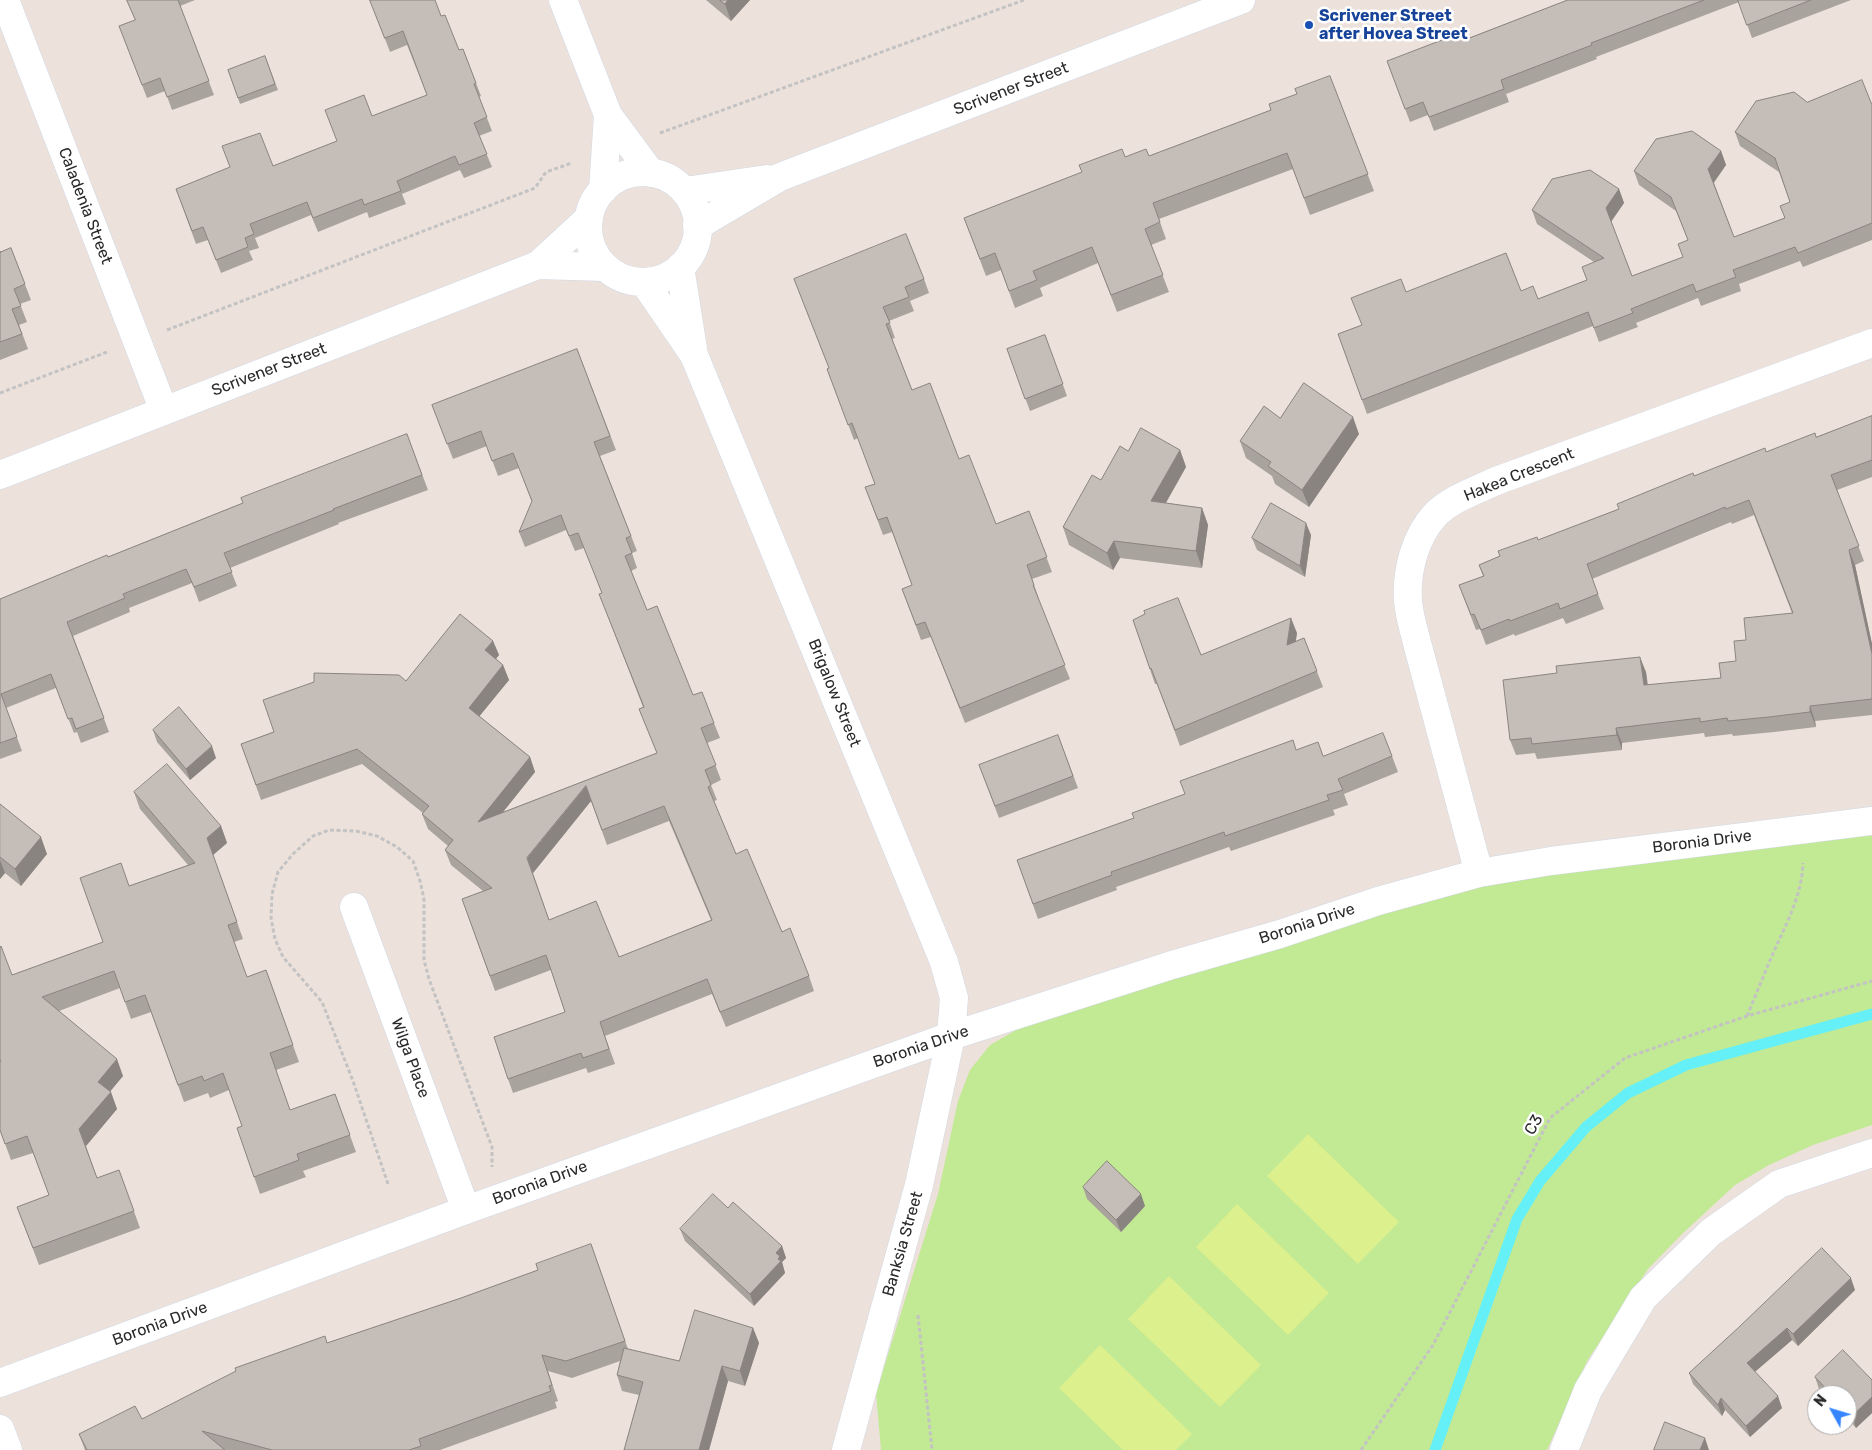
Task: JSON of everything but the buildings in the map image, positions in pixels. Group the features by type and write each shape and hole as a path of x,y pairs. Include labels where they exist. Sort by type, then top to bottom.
{"street":[{"name":"Caladenia Street","path":"5,0 164,411"},
{"path":"563,0 608,115 651,173"},
{"name":"Scrivener Street","path":"698,226 780,177 1241,0"},
{"path":"603,190 608,115"},
{"path":"634,173 651,173 670,180 684,191 692,203 698,226 698,234 693,248 680,268 663,278 644,282 619,277 605,267 591,246 588,227 592,206 603,190 617,179 634,173"},
{"name":"Scrivener Street","path":"684,191 780,177"},
{"name":"Scrivener Street","path":"0,475 538,265 589,218"},
{"name":"Scrivener Street","path":"538,265 605,267"},
{"name":"Brigalow Street","path":"680,268 694,355"},
{"name":"Brigalow Street","path":"644,282 694,355 944,962 954,998 951,1036"},
{"name":"Hakea Crescent","path":"1479,873 1416,639 1408,602 1409,570 1420,537 1436,514 1462,497 1496,481 1872,343"},
{"name":"Boronia Drive","path":"0,1383 466,1210 951,1036 1172,965 1280,934 1378,901 1479,873 1551,861 1872,821"},
{"name":"Wilga Place","path":"354,907 466,1210"},
{"name":"Banksia Street","path":"846,1450 919,1185 951,1036"},
{"path":"1564,1450 1588,1390 1643,1298 1656,1284 1711,1232 1779,1184 1872,1153"},
{"path":"0,1429 8,1450"}],"path":[{"path":"691,122 1024,0"},
{"path":"188,321 535,188 546,172"},
{"path":"0,393 89,359"},
{"path":"1747,1016 1796,899 1803,868 1806,829"},
{"name":"C3","path":"1361,1450 1433,1345 1550,1118 1625,1058 1747,1016 1872,981"},
{"path":"917,1306 932,1450"}],"green space":[{"path":"1872,829 1872,1125 1813,1145 1769,1165 1735,1185 1682,1234 1648,1269 1587,1361 1547,1450 881,1450 876,1393 938,1194 958,1101 970,1070 990,1045 1025,1025 1401,902 1570,866"},
{"path":"1308,1134 1399,1222 1358,1264 1267,1176"},
{"path":"1237,1204 1329,1293 1288,1335 1196,1247"},
{"path":"1169,1276 1261,1365 1220,1407 1128,1319"},
{"path":"1100,1345 1192,1434 1176,1450 1123,1450 1059,1388"}],"waterway":[{"path":"1435,1450 1517,1219 1540,1181 1586,1127 1628,1093 1686,1065 1872,1014"}],"place":[{"name":"Scrivener Street after Hovea Street","path":"1309,25"}]}
